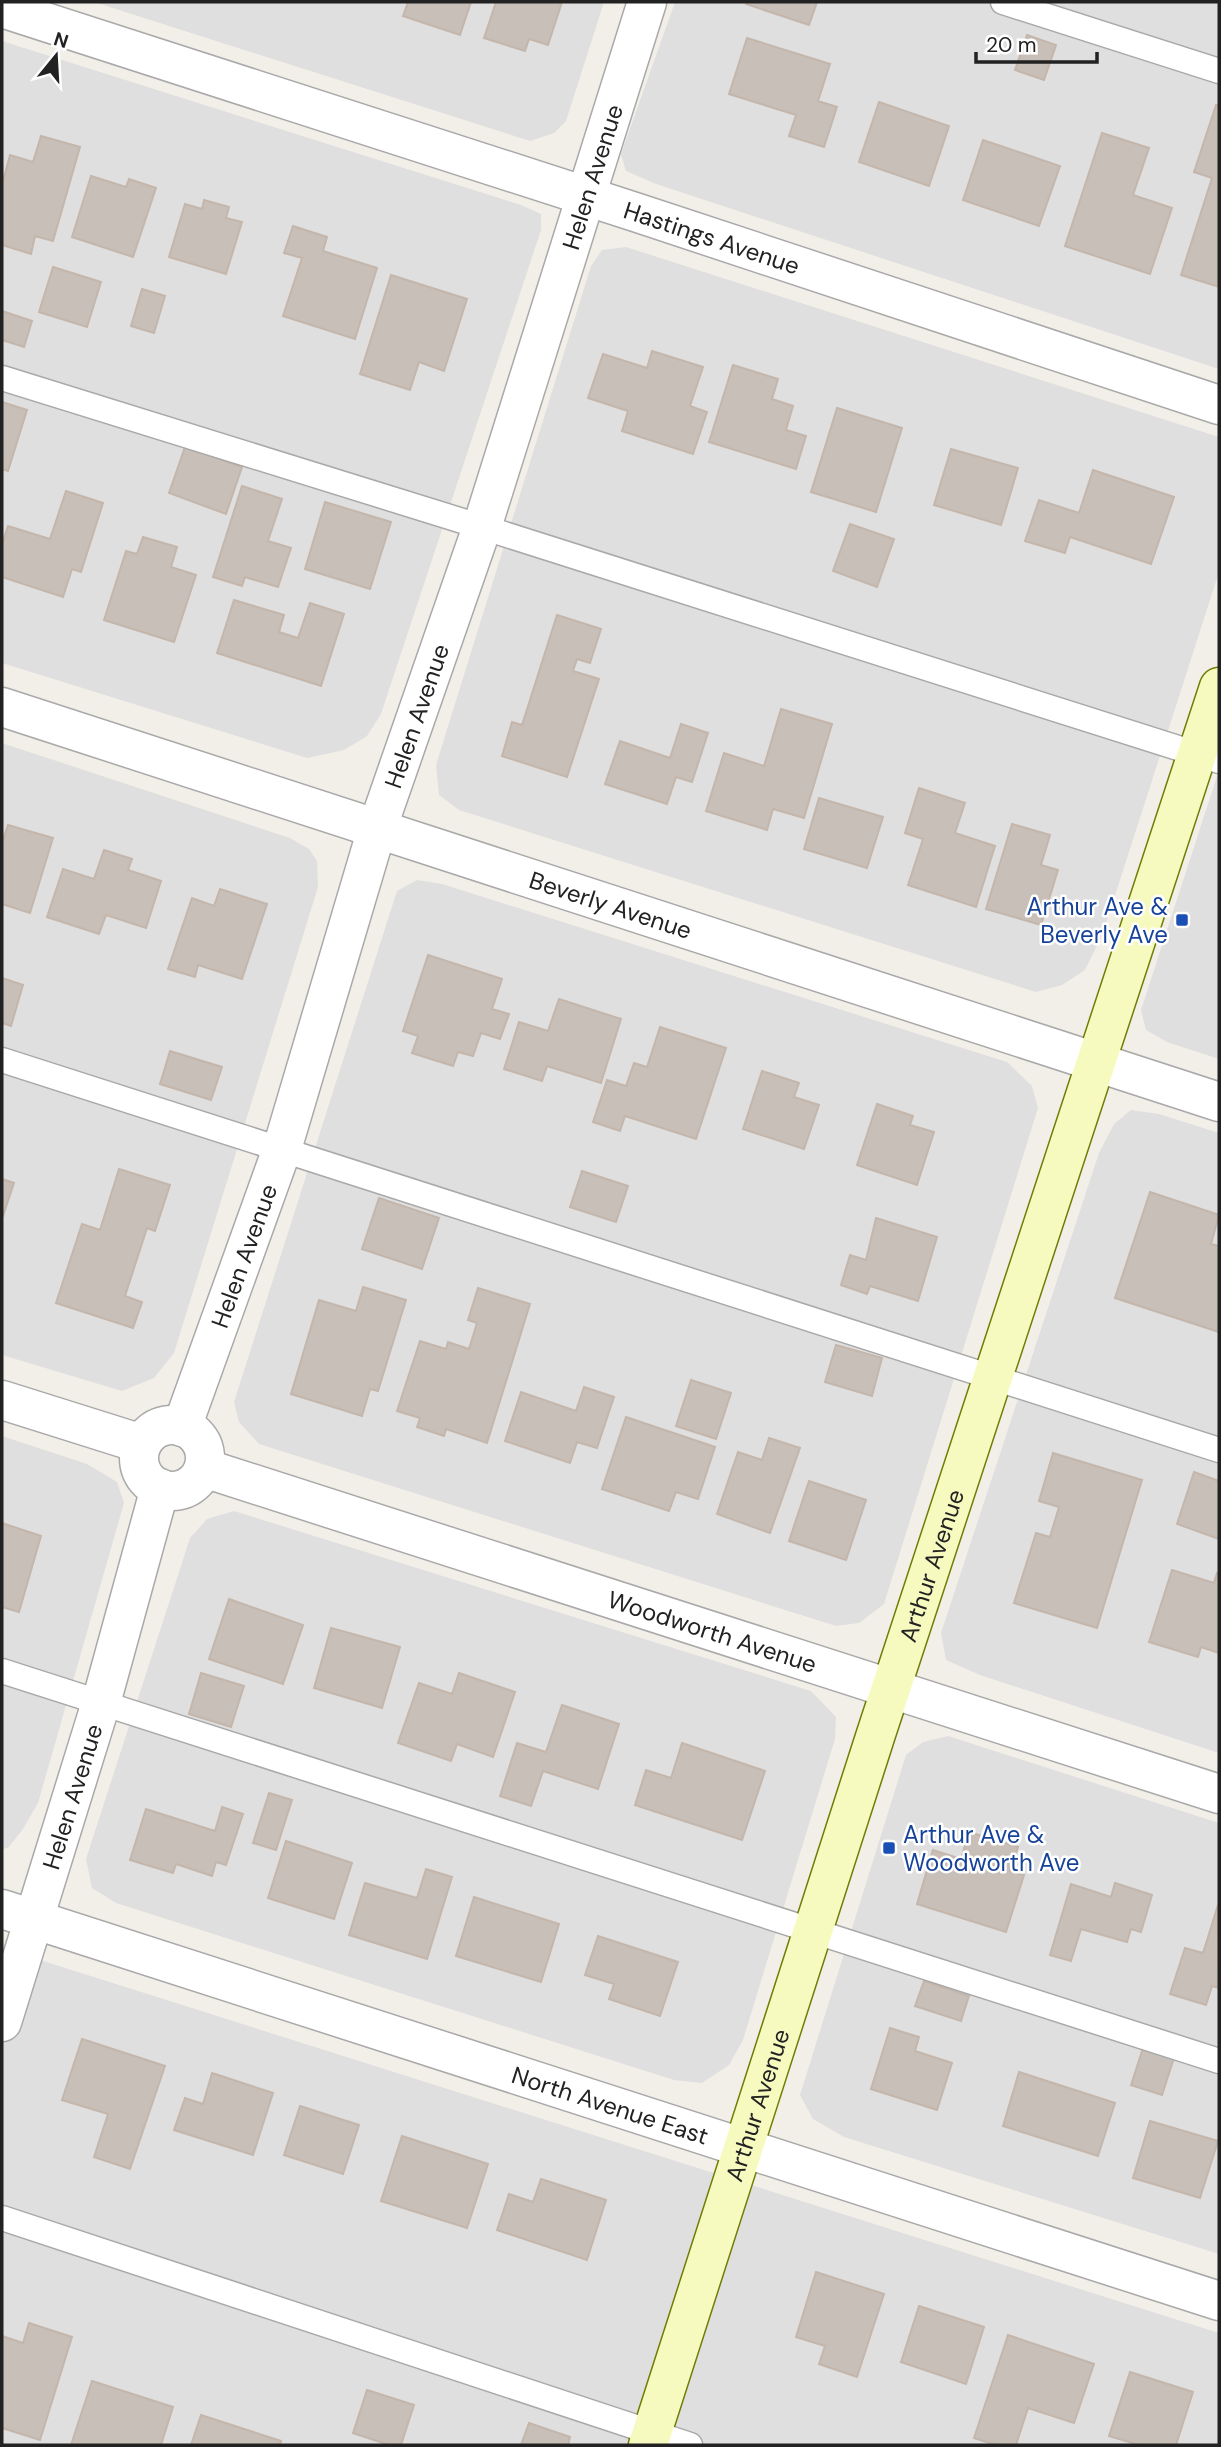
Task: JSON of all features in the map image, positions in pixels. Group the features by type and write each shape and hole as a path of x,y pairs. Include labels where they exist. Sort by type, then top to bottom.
{"street":[{"name":"Helen Avenue","path":"182,1427 282,1149 377,829 482,527 647,2"},
{"name":"Hastings Avenue","path":"2,8 587,196 1219,405"},
{"name":"Arthur Avenue","path":"650,2439 891,1689 1097,1062 1208,758 1219,687"},
{"name":"Beverly Avenue","path":"2,707 1219,1102"},
{"path":"2,1400 142,1444"},
{"path":"167,1426 182,1427 197,1436 203,1446 204,1468 191,1485 171,1491 151,1483 144,1475 139,1455 142,1444 157,1429 167,1426"},
{"name":"Woodworth Avenue","path":"204,1468 1219,1794"},
{"name":"Helen Avenue","path":"2,2022 18,1914 101,1703 160,1488"},
{"name":"North Avenue East","path":"18,1914 1219,2301"}],"lane":[{"path":"1003,2 1219,71"},
{"path":"2,378 482,527 1208,758"},
{"path":"2,1060 1219,1450"},
{"path":"2,1671 1219,2061"},
{"path":"2,2218 650,2439 690,2445"}],"shaded area":[{"path":"94,2 604,2 566,121 554,133 530,141"},
{"path":"675,2 1219,2 1219,369 656,184 626,171 621,154"},
{"path":"2,41 521,205 541,214 541,230 381,714 367,736 344,750 307,758 2,663"},
{"path":"626,247 1219,437 1219,572 1103,933 1085,970 1062,985 1036,992 459,810 439,795 436,765 591,266 602,250"},
{"path":"2,743 290,838 309,849 317,861 318,887 174,1353 154,1378 122,1391 2,1355"},
{"path":"1219,770 1219,1059 1167,1042 1146,1030 1141,1010"},
{"path":"417,880 442,884 1007,1062 1032,1086 1038,1108 884,1604 859,1623 836,1626 259,1444 239,1422 234,1402 397,891"},
{"path":"1131,1110 1159,1114 1219,1133 1219,1753 980,1675 946,1660 941,1633 1099,1153 1114,1124"},
{"path":"2,1436 87,1464 117,1482 124,1503 38,1803 23,1829 8,1848 2,1849"},
{"path":"234,1511 811,1691 836,1717 835,1739 743,2040 729,2065 702,2083 674,2080 116,1903 92,1888 86,1859 190,1538 207,1519"},
{"path":"948,1736 1219,1823 1219,2254 844,2137 813,2119 800,2095 906,1755 923,1742"},
{"path":"2,1948 1219,2333 1219,2445 2,2445"}],"building":[{"path":"408,2 471,2 460,35 403,16"},
{"path":"496,2 562,2 548,45 529,39 525,51 484,38"},
{"path":"817,2 809,25 746,4"},
{"path":"1027,35 1056,45 1044,80 1015,70"},
{"path":"747,38 830,64 818,101 837,107 824,147 789,136 796,115 729,94"},
{"path":"879,102 949,126 929,186 859,162"},
{"path":"1216,105 1219,106 1219,287 1181,275 1212,178 1194,172"},
{"path":"1102,133 1149,148 1133,195 1172,208 1150,274 1065,246"},
{"path":"41,136 80,147 53,241 35,236 31,254 2,245 2,185 10,155 33,162"},
{"path":"983,140 1060,166 1039,226 963,200"},
{"path":"91,176 126,187 129,179 156,188 133,257 72,237"},
{"path":"204,200 229,207 226,218 242,222 226,274 169,257 185,204 202,209"},
{"path":"293,226 327,237 323,251 377,268 355,339 283,316 302,258 284,253"},
{"path":"53,267 101,282 87,327 39,312"},
{"path":"391,275 467,299 444,371 419,362 410,390 360,374"},
{"path":"142,289 165,296 154,333 131,326"},
{"path":"2,311 32,321 24,347 2,340"},
{"path":"652,351 703,367 690,406 707,412 693,454 622,431 628,411 588,398 603,354 647,368"},
{"path":"733,365 778,379 772,399 793,406 786,430 806,436 796,469 709,442"},
{"path":"2,402 27,410 8,471 2,469"},
{"path":"837,408 902,428 876,512 811,492"},
{"path":"185,447 242,467 226,514 169,493"},
{"path":"951,449 1018,468 1001,525 934,505"},
{"path":"1093,470 1174,497 1151,564 1070,537 1065,553 1025,541 1039,500 1079,513"},
{"path":"242,486 282,499 268,541 291,548 278,587 245,577 242,586 213,577"},
{"path":"66,491 103,503 81,572 72,569 63,597 2,577 2,545 8,526 50,539"},
{"path":"325,502 391,522 370,589 305,569"},
{"path":"850,524 894,539 877,587 833,571"},
{"path":"143,537 177,547 171,567 196,575 174,642 104,620 126,551 137,554"},
{"path":"234,600 284,615 279,632 298,638 310,603 344,614 321,686 217,653"},
{"path":"557,615 601,629 590,663 577,659 573,671 599,679 567,777 502,756 512,722 522,725"},
{"path":"781,709 832,724 804,818 773,809 767,830 706,811 724,753 764,766"},
{"path":"681,724 708,733 692,782 676,777 667,804 605,784 620,741 670,758"},
{"path":"919,788 965,803 955,833 995,846 976,907 908,885 923,839 905,833"},
{"path":"819,798 883,817 867,868 804,849"},
{"path":"1012,824 1050,835 1041,865 1058,870 1041,925 986,909"},
{"path":"8,825 53,838 30,913 2,904 2,843"},
{"path":"104,850 132,859 128,870 161,881 146,928 106,915 99,934 47,917 63,869 94,879"},
{"path":"220,889 267,904 242,979 198,965 195,977 168,969 192,898 214,906"},
{"path":"428,955 502,979 492,1009 509,1014 500,1039 481,1033 473,1056 458,1052 453,1066 412,1053 418,1036 403,1031"},
{"path":"2,978 23,985 11,1026 2,1023"},
{"path":"559,999 621,1019 601,1083 547,1066 542,1081 504,1069 519,1022 548,1031"},
{"path":"660,1027 726,1048 696,1139 625,1116 620,1131 593,1122 607,1080 626,1086 634,1063 647,1067"},
{"path":"170,1051 222,1067 211,1100 160,1084"},
{"path":"762,1071 799,1083 794,1097 819,1105 804,1149 743,1129"},
{"path":"877,1104 913,1116 910,1125 934,1132 917,1185 857,1165"},
{"path":"119,1169 170,1185 155,1231 147,1228 125,1296 142,1302 133,1328 56,1303 82,1224 100,1230"},
{"path":"582,1171 628,1186 616,1222 570,1207"},
{"path":"2,1179 14,1183 2,1219"},
{"path":"1150,1192 1219,1215 1211,1244 1219,1246 1219,1332 1115,1298"},
{"path":"379,1198 439,1218 422,1269 362,1249"},
{"path":"876,1218 937,1237 918,1301 870,1286 867,1294 841,1285 850,1255 866,1260"},
{"path":"363,1287 406,1300 378,1391 370,1389 362,1416 291,1394 319,1300 356,1311"},
{"path":"478,1288 530,1304 487,1443 446,1429 444,1436 417,1427 420,1418 397,1411 420,1341 446,1349 448,1342 469,1349 477,1323 468,1320"},
{"path":"836,1345 882,1358 872,1396 825,1382"},
{"path":"691,1380 731,1393 716,1439 676,1426"},
{"path":"584,1387 614,1397 597,1448 577,1442 570,1463 505,1441 521,1392 576,1411"},
{"path":"626,1417 715,1447 698,1499 676,1492 669,1511 602,1489"},
{"path":"769,1438 800,1448 770,1533 717,1514 738,1452 762,1460"},
{"path":"1053,1453 1142,1480 1097,1628 1014,1603 1036,1533 1050,1537 1059,1507 1039,1501"},
{"path":"1194,1472 1219,1481 1219,1539 1177,1524"},
{"path":"809,1481 866,1500 846,1560 789,1541"},
{"path":"2,1523 41,1536 19,1612 2,1607"},
{"path":"1172,1570 1214,1583 1217,1573 1219,1574 1219,1653 1201,1647 1198,1657 1149,1642"},
{"path":"229,1599 303,1625 283,1684 209,1659"},
{"path":"331,1628 400,1647 382,1708 314,1688"},
{"path":"201,1673 244,1686 231,1727 189,1714"},
{"path":"459,1673 515,1692 493,1757 457,1744 451,1761 398,1743 419,1683 452,1694"},
{"path":"562,1705 619,1724 598,1789 543,1771 531,1806 500,1796 517,1743 546,1752"},
{"path":"682,1743 765,1771 742,1840 635,1805 646,1770 671,1778"},
{"path":"269,1793 292,1800 276,1850 253,1843"},
{"path":"222,1807 243,1814 226,1865 216,1862 212,1876 176,1864 173,1873 130,1860 146,1809 215,1831"},
{"path":"969,1832 1018,1847 1010,1871 1024,1875 1006,1932 917,1904 933,1850 961,1859"},
{"path":"286,1841 352,1863 334,1919 268,1898"},
{"path":"426,1869 452,1877 427,1959 349,1935 365,1883 417,1898"},
{"path":"1115,1883 1152,1895 1141,1932 1131,1929 1127,1942 1081,1929 1071,1961 1050,1955 1071,1884 1111,1897"},
{"path":"474,1897 559,1924 541,1982 456,1956"},
{"path":"1218,1905 1219,1988 1212,1986 1206,2005 1170,1994 1185,1948 1203,1953"},
{"path":"598,1936 678,1962 660,2016 609,1999 614,1984 585,1975"},
{"path":"924,1981 969,1996 961,2021 915,2006"},
{"path":"890,2028 919,2037 915,2051 952,2063 937,2110 871,2089"},
{"path":"82,2039 165,2066 130,2169 94,2157 108,2114 62,2100"},
{"path":"1143,2048 1174,2058 1162,2095 1131,2085"},
{"path":"1019,2072 1115,2103 1098,2156 1003,2126"},
{"path":"212,2073 273,2093 253,2155 174,2130 185,2098 203,2104"},
{"path":"300,2106 359,2125 343,2174 284,2155"},
{"path":"1150,2121 1218,2141 1200,2198 1133,2178"},
{"path":"402,2136 488,2164 467,2228 381,2201"},
{"path":"541,2179 606,2200 587,2260 497,2230 509,2194 533,2202"},
{"path":"816,2272 884,2294 857,2377 819,2364 825,2346 796,2337"},
{"path":"919,2306 984,2327 966,2384 901,2362"},
{"path":"29,2323 72,2337 40,2440 2,2428 2,2336 23,2343"},
{"path":"1008,2335 1094,2364 1074,2423 1028,2408 1016,2445 996,2445 974,2438"},
{"path":"1130,2372 1193,2392 1176,2445 1139,2445 1109,2436"},
{"path":"92,2381 173,2407 161,2445 71,2445"},
{"path":"367,2390 414,2405 401,2445 389,2445 353,2433"},
{"path":"201,2415 281,2441 280,2445 191,2445"},
{"path":"529,2423 570,2437 568,2445 521,2445"}],"place":[{"name":"Arthur Ave & Beverly Ave","path":"1182,920"},
{"name":"Arthur Ave & Woodworth Ave","path":"889,1848"}]}
